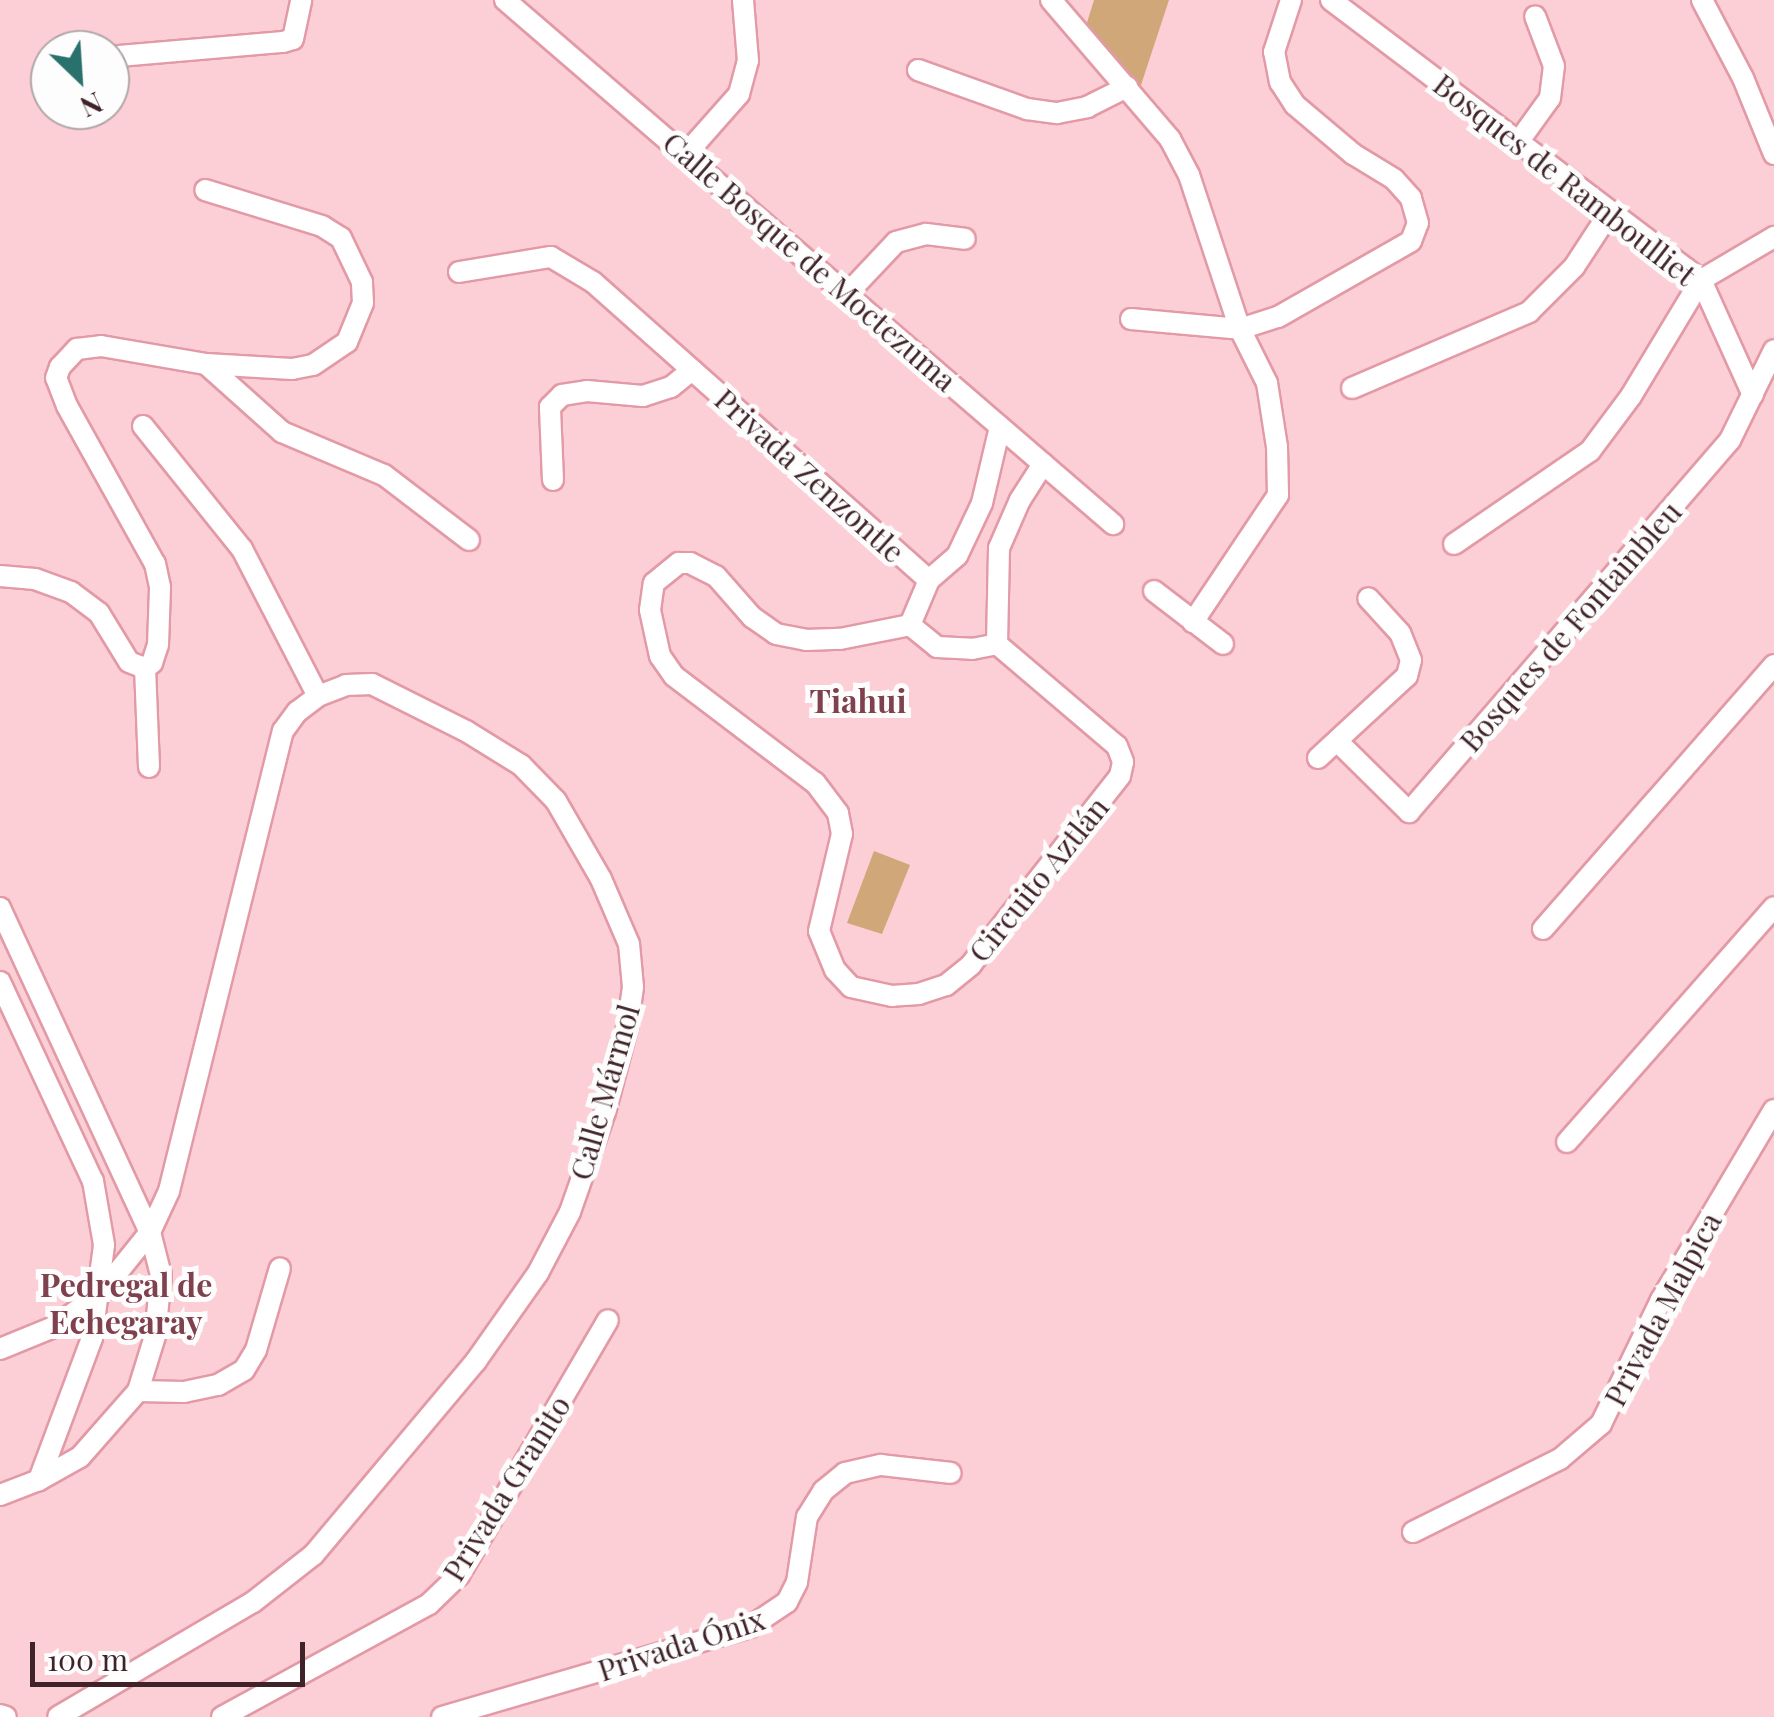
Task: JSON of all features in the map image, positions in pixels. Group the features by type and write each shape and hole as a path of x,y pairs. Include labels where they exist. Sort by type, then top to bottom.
{"street":[{"path":"130,55 283,42 293,38 301,0"},
{"name":"Calle Bosque de Moctezuma","path":"505,0 1113,524"},
{"path":"686,154 739,94 748,61 743,0"},
{"path":"1051,0 1170,139 1189,176 1240,329 1266,383 1277,447 1278,495 1194,622"},
{"path":"1131,320 1240,329 1278,317 1331,283 1390,256 1411,241 1418,222 1411,198 1394,179 1354,154 1295,106 1280,82 1274,52 1291,0"},
{"name":"Bosques de Ramboulliet","path":"1331,0 1701,280 1753,395"},
{"path":"1702,0 1743,78 1774,154"},
{"path":"1519,142 1550,98 1554,66 1535,16"},
{"path":"918,70 1027,109 1056,113 1087,108 1127,87"},
{"path":"145,668 152,664 158,645 160,587 154,564 56,378 68,356 78,349 101,346 206,364 292,370 312,365 347,342 363,303 362,282 341,238 322,226 205,190"},
{"path":"1352,388 1529,312 1574,267 1610,212"},
{"path":"847,294 896,242 926,234 965,239"},
{"path":"1454,544 1590,451 1632,396 1701,280 1750,255 1774,237"},
{"name":"Privada Zenzontle","path":"460,272 551,257 593,282 929,580"},
{"name":"Bosques de Fontainbleu","path":"1338,742 1409,812 1730,440 1774,350"},
{"path":"206,364 282,432 384,475 469,540"},
{"name":"Privada Zenzontle","path":"553,480 550,407 562,394 587,390 642,396 671,387 692,370"},
{"path":"0,1349 54,1327 101,1294 150,1232 169,1191 283,731 318,696 242,549 144,426"},
{"path":"1000,426 982,503 957,556 929,580 910,625 937,647 972,649 997,644 1000,548 1020,500 1043,464"},
{"name":"Circuito Aztlán","path":"910,625 840,639 806,640 776,634 752,618 716,576 690,563 664,570 654,583 652,596 652,635 674,676 815,783 838,813 842,834 819,931 835,970 852,987 892,996 919,994 946,985 971,965 1120,776 1123,762 1117,746 997,644"},
{"path":"0,576 35,580 71,592 99,614 129,662 145,668"},
{"path":"1154,591 1223,644"},
{"path":"1318,758 1407,676 1411,660 1400,633 1368,598"},
{"path":"1543,929 1774,664"},
{"path":"145,668 149,766"},
{"name":"Calle Mármol","path":"58,1717 253,1602 313,1555 463,1376 538,1273 570,1212 624,1042 633,987 629,944 601,879 556,801 522,765 402,696 372,684 346,686 318,696"},
{"path":"1567,1142 1774,907"},
{"path":"0,908 150,1232 160,1275 155,1336 138,1390 80,1457 39,1480 0,1495"},
{"path":"0,982 93,1181 104,1246 101,1294 92,1338 39,1480"},
{"name":"Privada Malpica","path":"1413,1532 1560,1459 1601,1424 1661,1300 1774,1110"},
{"path":"138,1390 184,1392 218,1385 244,1370 256,1350 280,1268"},
{"name":"Privada Granito","path":"222,1717 429,1604 459,1575 608,1320"},
{"name":"Privada Ónix","path":"442,1717 750,1627 787,1602 797,1582 807,1517 823,1491 845,1473 880,1466 951,1473"}],"shaded area":[{"path":"1094,0 1169,0 1139,91 1086,26"},
{"path":"874,851 910,865 882,934 847,923"}],"district":[{"name":"Tiahui","path":"858,700"},
{"name":"Pedregal de Echegaray","path":"126,1304"}]}
